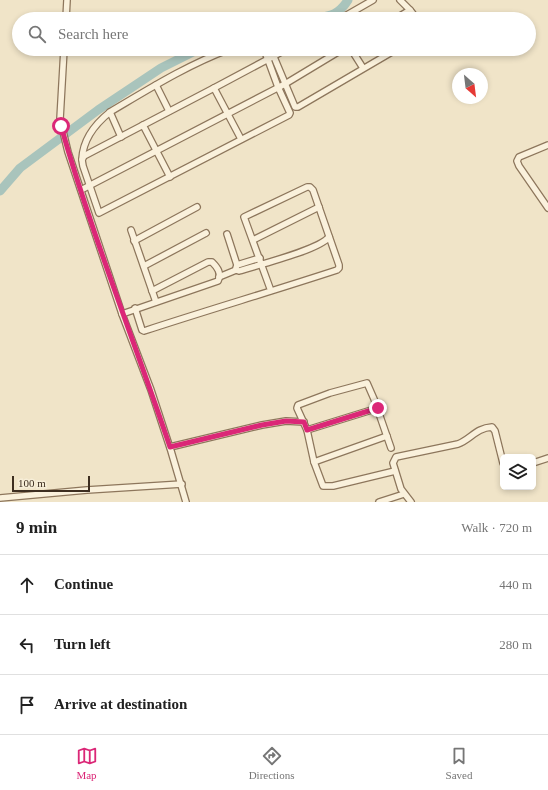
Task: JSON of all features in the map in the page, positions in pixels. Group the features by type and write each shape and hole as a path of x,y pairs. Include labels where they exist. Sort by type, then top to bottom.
{"street":[{"path":"66,12 67,0"},
{"path":"353,12 374,0"},
{"path":"400,0 410,10 407,12"},
{"path":"64,56 60,119 68,152 122,314 151,390 182,484 186,502"},
{"path":"212,56 156,85 110,112 101,119 88,137 83,150 82,160 98,212 100,213 289,114 267,56"},
{"path":"81,190 285,84 331,56"},
{"path":"355,56 363,68"},
{"path":"82,160 86,154 268,59 274,57 295,107 298,107 384,56"},
{"path":"156,85 169,112"},
{"path":"214,88 241,140"},
{"path":"110,112 121,136"},
{"path":"143,125 170,177"},
{"path":"548,145 519,157 516,161 548,208"},
{"path":"135,308 142,330 144,331 230,303 271,291 337,270 339,265 313,190 310,187 307,187 245,216 244,218 271,291"},
{"path":"134,241 197,207"},
{"path":"253,240 319,208"},
{"path":"131,230 156,302"},
{"path":"144,266 206,233"},
{"path":"227,234 237,268 240,271 304,251 322,243 329,237"},
{"path":"122,314 135,308 215,282 220,277 260,258"},
{"path":"152,291 210,261 217,267 220,277"},
{"path":"391,448 378,408 367,383 300,403 298,405 297,408 307,430 314,462 323,486 333,486 395,471"},
{"path":"307,430 378,408"},
{"path":"170,447 262,425 286,421 304,422"},
{"path":"411,502 401,489 393,463 396,458 465,442 472,435 485,428 492,427 495,431 501,454"},
{"path":"314,462 387,436"},
{"path":"536,462 548,458"},
{"path":"0,498 87,490 182,484"},
{"path":"379,502 404,494"}],"waterway":[{"path":"337,12 348,0"},
{"path":"0,191 20,168 98,110 161,68 185,56"}],"route":[{"path":"61,126 68,152 122,314 151,390 170,447 262,425 286,421 304,422 307,430 378,408"}]}
